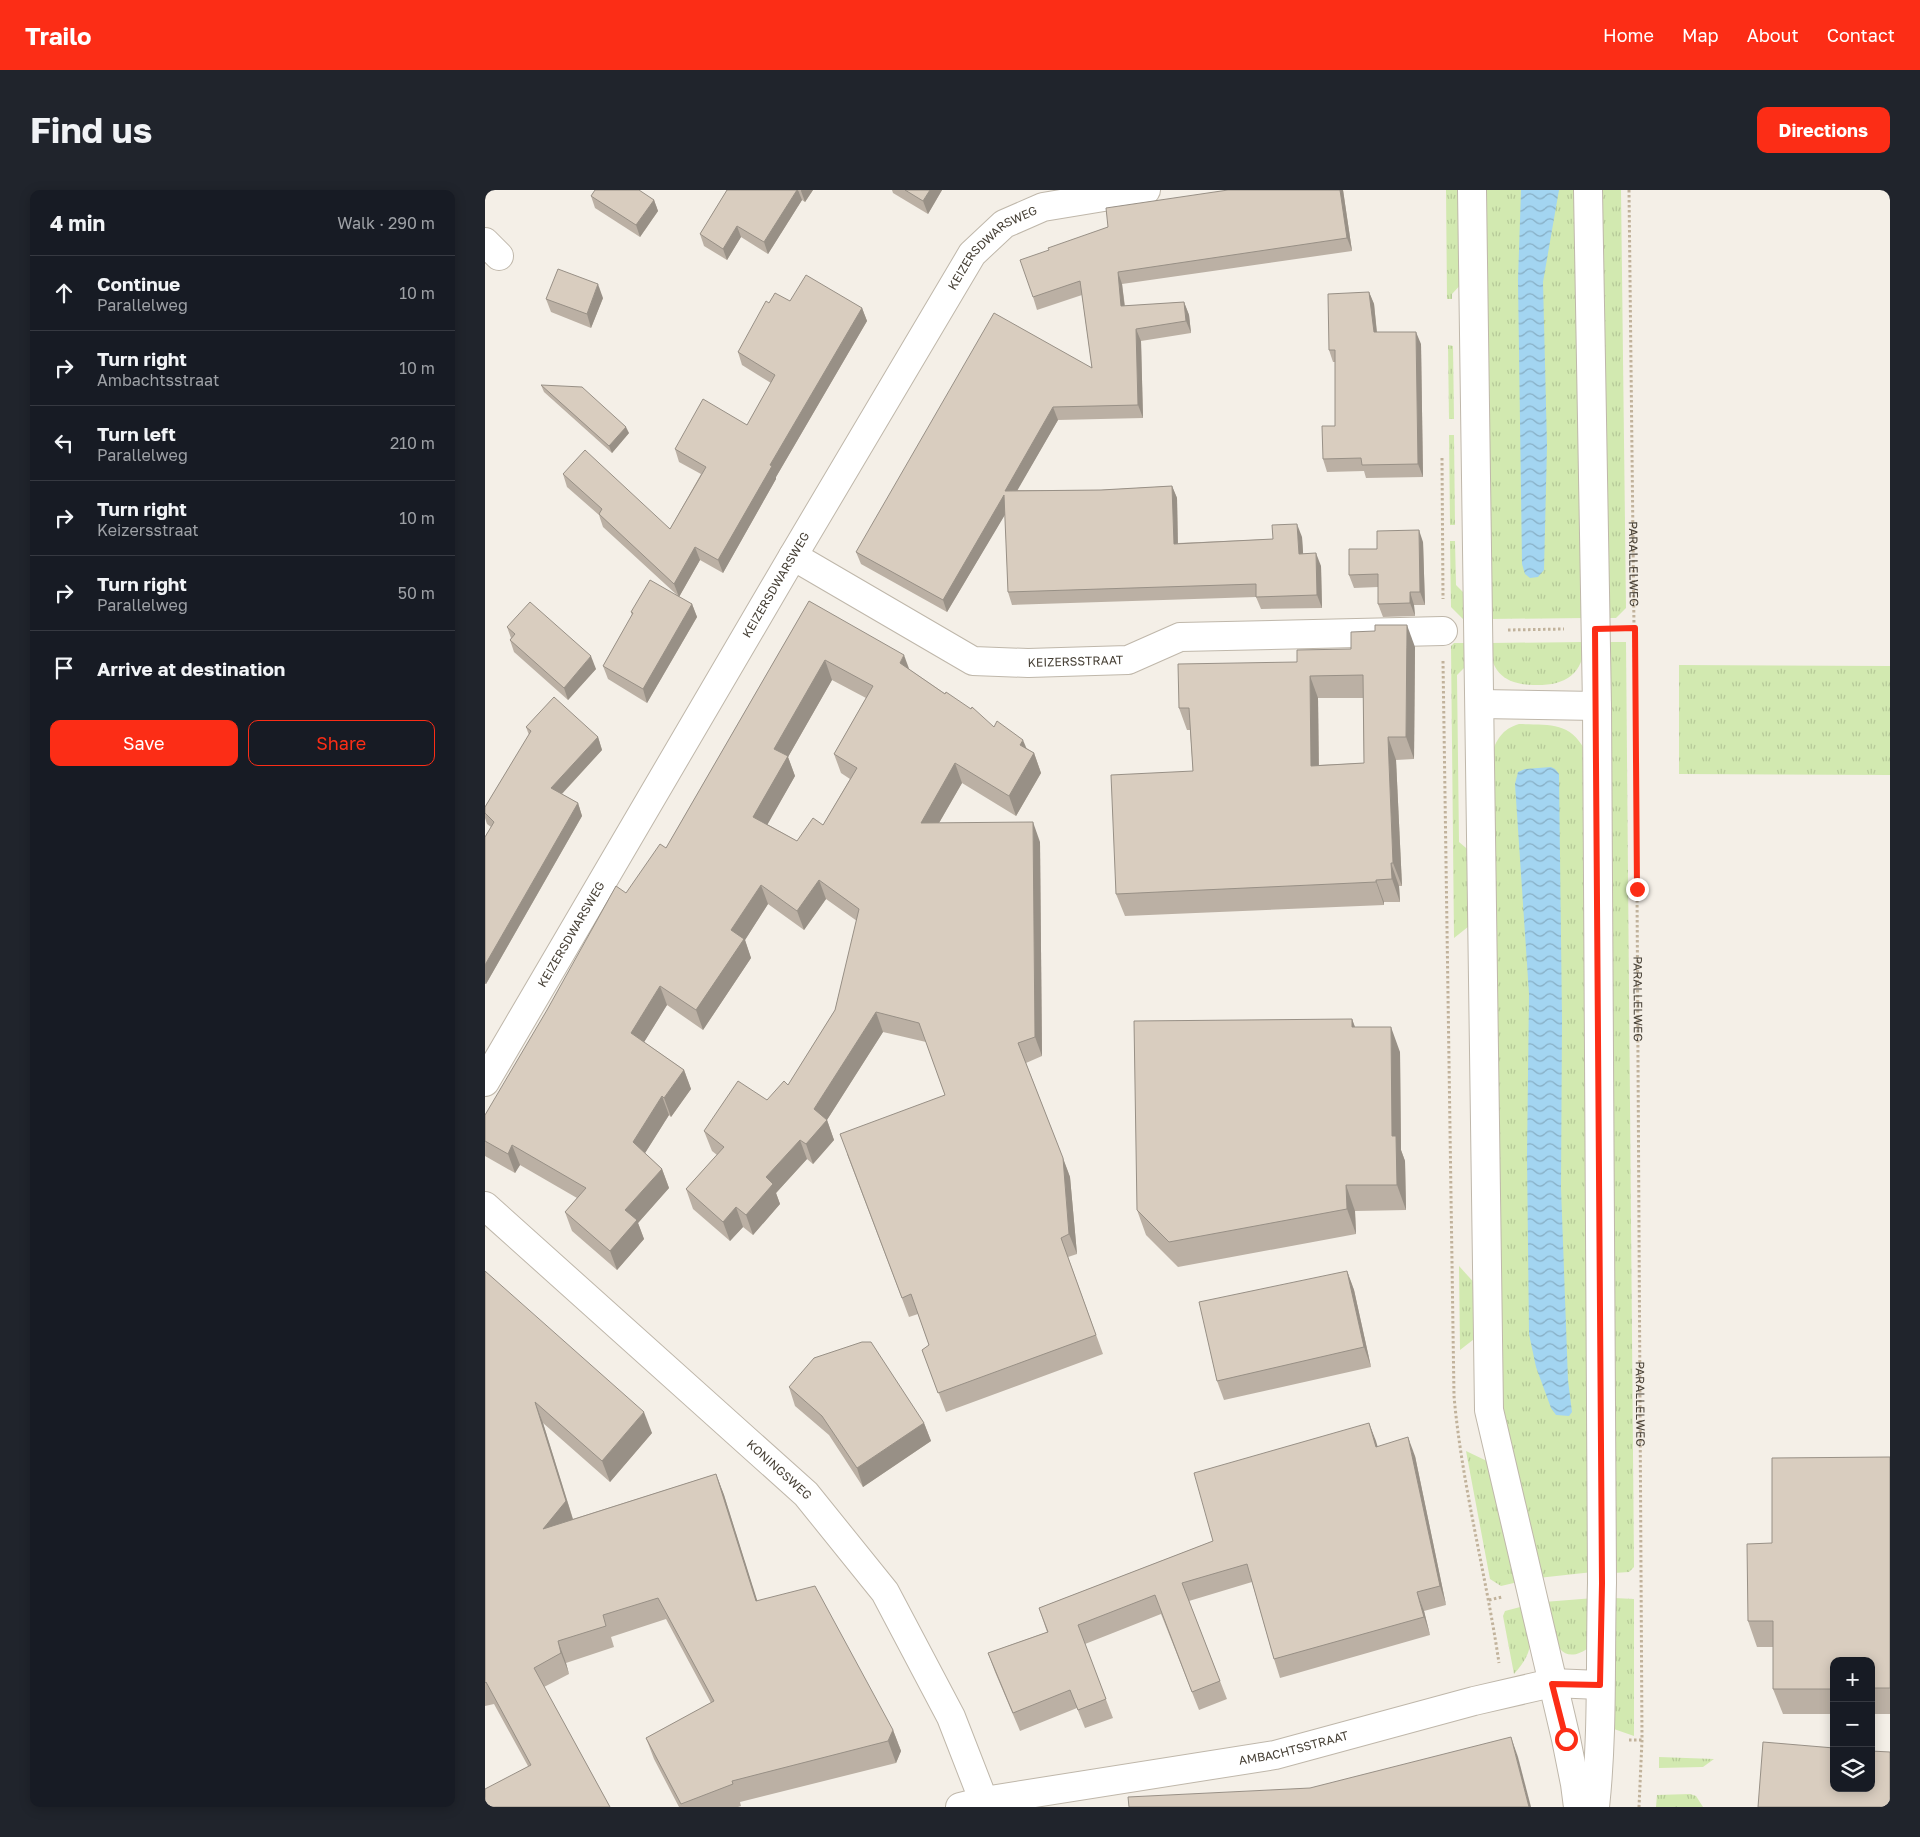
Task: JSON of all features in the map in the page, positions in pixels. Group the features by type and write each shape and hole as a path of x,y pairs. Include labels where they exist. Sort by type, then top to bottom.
{"street":[{"name":"KEIZERSDWARSWEG","path":"485,1082 972,254 1004,224 1043,207 1146,190"},
{"path":"1473,190 1489,1410 1571,1766 1578,1807"},
{"path":"1588,190 1597,706 1602,1583 1601,1740 1595,1807"},
{"name":"KEIZERSSTRAAT","path":"793,556 973,661 1028,663 1128,660 1180,636 1443,631"},
{"path":"1480,704 1597,706"},
{"name":"KONINGSWEG","path":"485,1206 806,1494 885,1592 951,1717 977,1805"},
{"name":"AMBACHTSSTRAAT","path":"977,1805 1275,1755 1475,1701 1552,1684 1600,1685"}],"path":[{"name":"PARALLELWEG","path":"1629,190 1635,628 1642,1740 1639,1807"},
{"path":"1479,630 1635,628"}],"green space":[{"path":"1446,190 1463,190 1464,281 1452,294 1452,299 1447,299"},
{"path":"1484,190 1580,190 1585,618 1488,619"},
{"path":"1600,190 1621,190 1626,608 1616,618 1605,618"},
{"path":"1448,345 1453,346 1454,419 1449,419"},
{"path":"1449,435 1454,435 1455,525 1450,525"},
{"path":"1450,541 1455,541 1456,585 1468,597 1469,619 1463,619 1451,607"},
{"path":"1585,642 1583,654 1576,671 1563,681 1544,685 1523,684 1507,679 1496,669 1490,653 1489,643"},
{"path":"1605,642 1626,642 1634,1567 1629,1572 1614,1573"},
{"path":"1454,643 1469,643 1469,663 1457,675 1459,842 1472,853 1473,923 1454,938 1451,646"},
{"path":"1679,665 1890,666 1890,775 1679,774"},
{"path":"1519,724 1549,725 1565,729 1579,741 1585,750 1593,1572 1538,1578 1501,1415 1491,756 1495,745 1504,732"},
{"path":"1459,1266 1478,1287 1478,1336 1460,1350"},
{"path":"1466,1451 1489,1462 1518,1582 1501,1586 1490,1579"},
{"path":"1594,1598 1591,1646 1579,1653 1569,1654 1562,1651 1552,1634 1544,1602"},
{"path":"1614,1598 1634,1599 1634,1736 1611,1728"},
{"path":"1524,1606 1530,1634 1529,1649 1526,1657 1514,1674 1503,1616 1505,1611"},
{"path":"1659,1757 1714,1759 1703,1767 1659,1768"},
{"path":"1690,1794 1696,1796 1703,1807 1656,1807 1657,1795"}],"water":[{"path":"1521,190 1559,190 1543,282 1547,446 1544,570 1538,577 1530,578 1525,574 1522,564 1518,280"},
{"path":"1551,767 1559,774 1562,1019 1561,1188 1568,1380 1572,1412 1569,1416 1556,1415 1551,1408 1536,1367 1529,1334 1527,1156 1529,994 1515,784 1518,772 1525,769"}],"building":[{"path":"595,190 639,190 654,200 636,225 591,196"},
{"path":"727,190 797,190 764,242 737,226 723,249 700,234"},
{"path":"905,190 930,190 923,201"},
{"path":"1228,190 1340,190 1347,238 1118,272 1121,306 1184,302 1186,321 1136,329 1138,405 1053,407 1005,491 1101,490 1172,486 1174,544 1273,539 1272,525 1297,524 1299,554 1316,553 1317,595 1256,597 1256,584 1008,592 1004,495 943,600 856,552 994,313 1092,368 1080,281 1033,297 1020,260 1108,227 1106,208"},
{"path":"558,269 598,284 587,314 546,299"},
{"path":"806,275 862,308 770,465 772,466 718,560 695,547 674,584 599,514 602,509 563,474 585,450 670,529 706,467 675,449 703,399 747,425 775,375 738,352 766,301 769,303 775,293 790,301"},
{"path":"1369,292 1374,332 1416,332 1418,464 1362,465 1361,458 1323,459 1322,426 1335,426 1335,350 1329,350 1328,294"},
{"path":"541,385 582,387 626,427 609,446"},
{"path":"1419,530 1420,592 1410,592 1410,603 1378,604 1378,574 1349,575 1349,549 1377,549 1377,531"},
{"path":"650,580 692,604 643,689 603,666"},
{"path":"809,601 904,655 900,663 945,694 946,692 971,709 972,707 994,727 997,721 1023,740 1020,745 1034,753 1009,796 955,763 921,823 1033,822 1035,1037 1018,1043 1063,1158 1069,1234 1061,1238 1096,1335 938,1393 922,1350 929,1345 911,1294 902,1298 840,1134 945,1095 919,1023 876,1012 814,1109 827,1120 806,1144 800,1140 766,1177 773,1184 746,1215 736,1207 723,1222 686,1189 724,1147 704,1131 738,1081 767,1100 784,1081 788,1085 835,1010 859,909 819,880 797,911 761,885 731,930 744,939 696,1010 660,986 631,1033 684,1070 664,1098 662,1096 633,1142 662,1169 625,1210 637,1220 610,1251 565,1212 586,1188 512,1145 508,1154 485,1141 485,1115 547,1010 616,886 626,893 660,844 666,848","holes":["825,660 873,686 834,754 857,768 823,825 813,818 797,841 753,817 788,756 774,749"]},
{"path":"530,602 591,656 564,688 510,640 515,634 507,627"},
{"path":"1375,625 1407,625 1406,737 1388,737 1392,879 1376,880 1376,882 1116,894 1111,775 1193,771 1189,708 1179,708 1178,664 1297,662 1297,650 1351,649 1351,632 1375,631","holes":["1363,675 1364,763 1311,766 1310,676"]},
{"path":"554,697 598,737 551,788 578,803 485,965 485,837 494,822 485,813 485,807 531,731 526,727"},
{"path":"1352,1019 1352,1027 1391,1027 1392,1136 1396,1136 1397,1185 1346,1185 1347,1209 1169,1242 1137,1210 1134,1021"},
{"path":"485,1271 644,1412 602,1461 535,1402 566,1501 543,1529 716,1474 756,1601 815,1586 893,1730 888,1741 732,1781 733,1784 681,1804 646,1738 714,1701 658,1598 603,1615 606,1626 558,1641 561,1653 534,1668 610,1807 485,1807 485,1789 531,1765 485,1683"},
{"path":"1347,1271 1364,1347 1217,1381 1199,1302"},
{"path":"862,1342 871,1342 924,1423 857,1468 822,1416 789,1387 814,1358"},
{"path":"1369,1423 1376,1447 1408,1437 1440,1586 1417,1592 1424,1617 1274,1659 1247,1564 1182,1583 1220,1681 1192,1692 1155,1595 1078,1625 1106,1699 1078,1710 1070,1690 1013,1713 988,1653 1048,1632 1039,1608 1213,1541 1194,1473"},
{"path":"1890,1457 1890,1688 1875,1688 1875,1657 1830,1657 1830,1689 1773,1689 1773,1621 1748,1621 1747,1544 1772,1543 1772,1458"},
{"path":"1511,1737 1529,1807 1129,1807 1128,1797 1310,1788"},
{"path":"1763,1742 1830,1748 1830,1792 1875,1792 1875,1751 1890,1752 1890,1807 1758,1807"}],"route":[{"path":"1566,1739 1552,1684 1600,1685 1602,1583 1595,629 1635,628 1637,889"}]}
